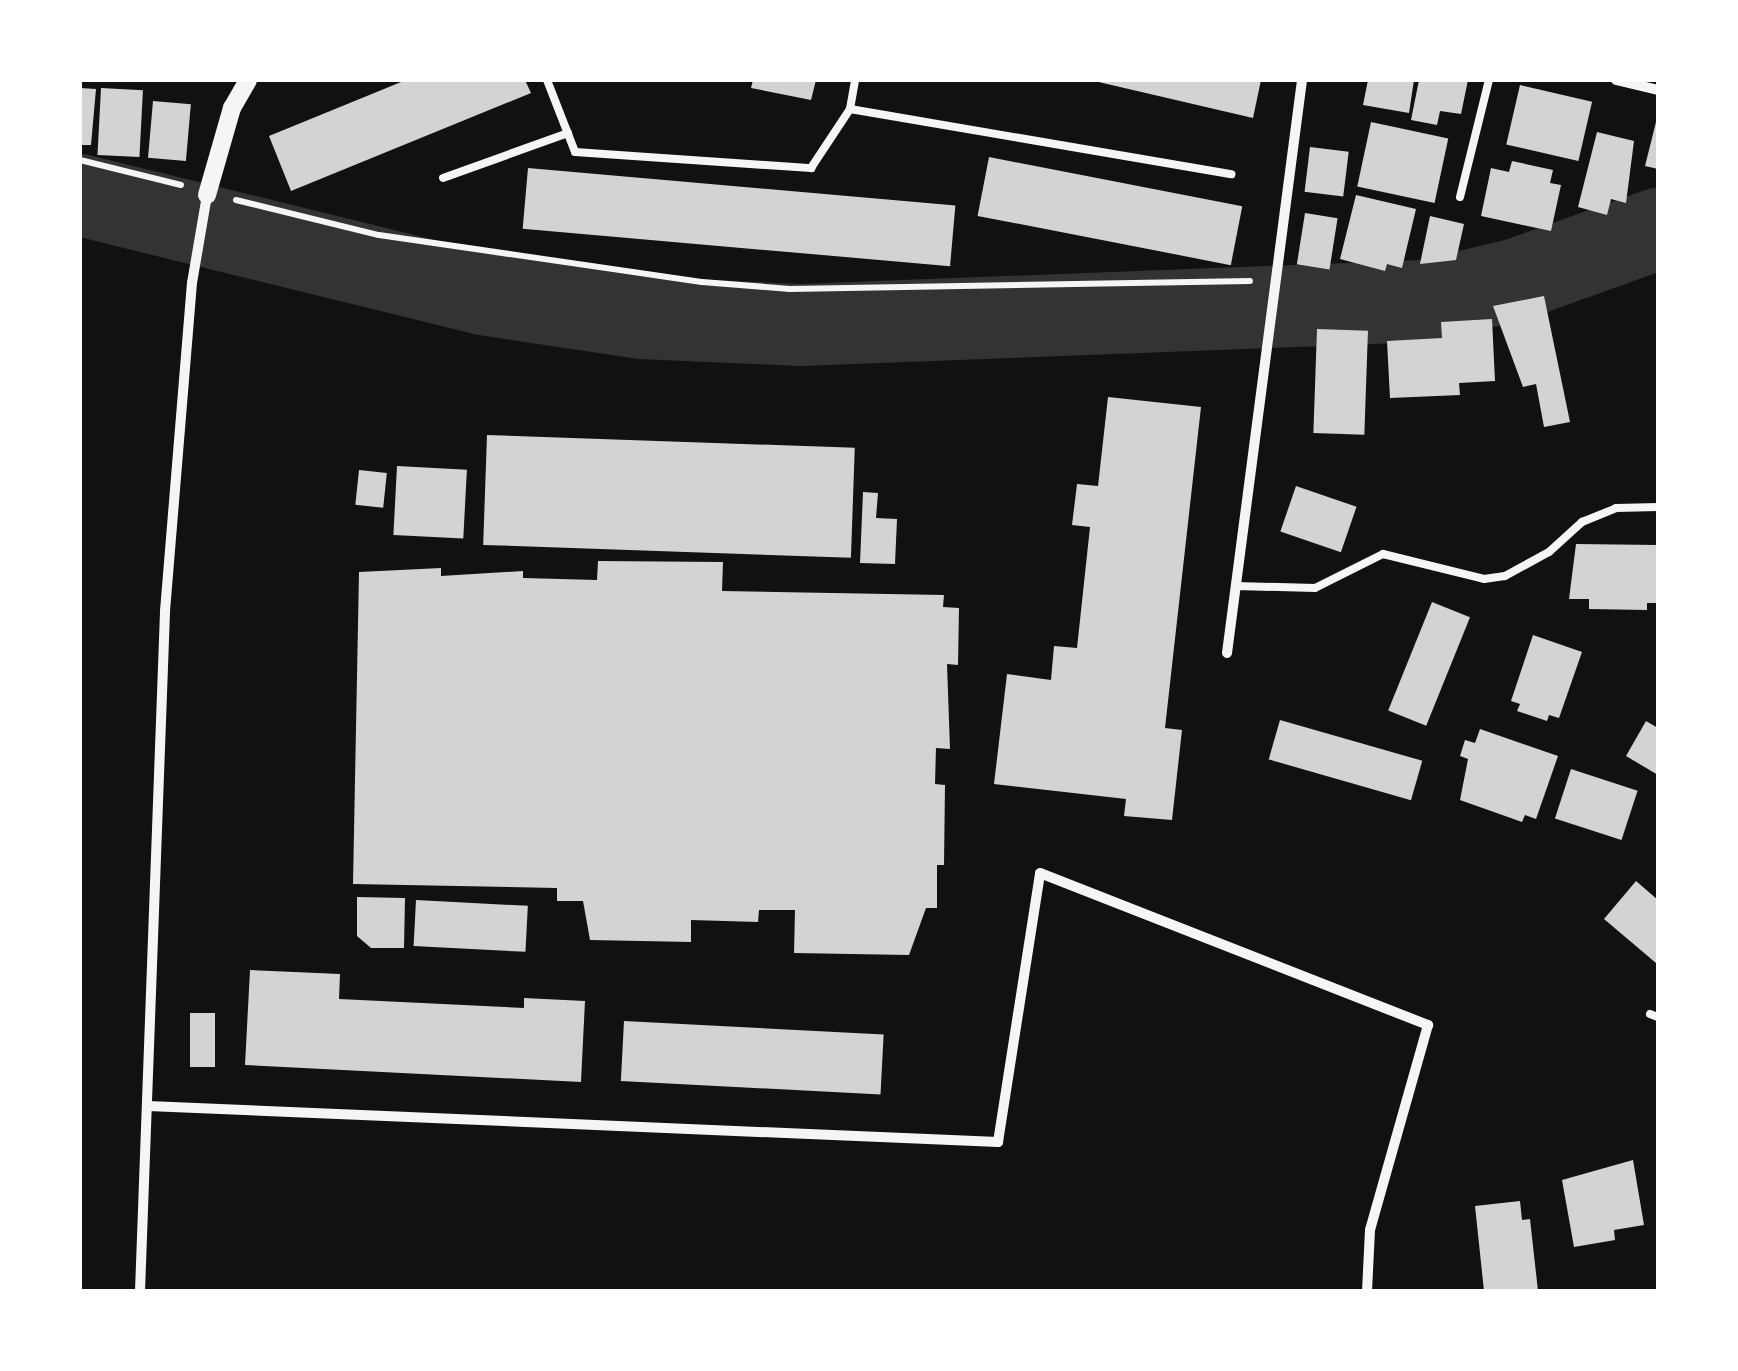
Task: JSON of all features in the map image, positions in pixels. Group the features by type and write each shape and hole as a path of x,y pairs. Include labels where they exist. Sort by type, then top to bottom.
{"street":[{"path":"140,1291 165,611 197,240 207,193 248,80"},
{"path":"1226,653 1302,80"},
{"path":"1616,80 1658,90"},
{"path":"148,1106 998,1142 1040,873 1428,1025 1370,1230 1367,1291"}],"lane":[{"path":"547,80 575,152 811,168 850,109 856,80"},
{"path":"1460,197 1489,80"},
{"path":"850,109 1232,174"},
{"path":"443,178 568,133"},
{"path":"1235,586 1315,588 1383,554 1484,579 1506,576 1549,552 1582,522 1616,508 1658,507"}],"path":[{"path":"80,160 379,235 719,284 790,289 1272,287"}],"building":[{"path":"406,80 525,80 531,93 291,191 269,136"},
{"path":"753,80 816,80 811,100 751,88"},
{"path":"1090,80 1261,80 1253,118"},
{"path":"1368,80 1414,80 1409,113 1363,105"},
{"path":"1419,80 1468,80 1461,114 1440,111 1437,125 1411,120"},
{"path":"1520,85 1592,102 1578,161 1506,144"},
{"path":"80,88 96,89 91,145 80,145"},
{"path":"101,88 143,90 139,157 97,155"},
{"path":"153,101 191,104 186,161 148,158"},
{"path":"1658,118 1658,169 1645,166"},
{"path":"1371,122 1448,138 1435,203 1357,187"},
{"path":"1597,132 1634,141 1626,203 1611,199 1607,215 1578,207"},
{"path":"1310,147 1349,152 1343,196 1305,192"},
{"path":"989,157 1242,206 1231,265 978,216"},
{"path":"1512,161 1553,170 1550,183 1561,185 1551,231 1481,216 1491,168 1509,172"},
{"path":"528,168 955,205 950,266 523,229"},
{"path":"1356,195 1416,209 1402,268 1387,264 1385,271 1340,259"},
{"path":"1305,213 1338,218 1329,270 1297,264"},
{"path":"1430,216 1464,224 1456,260 1420,264"},
{"path":"1544,296 1570,422 1544,427 1536,384 1523,387 1493,306"},
{"path":"1492,319 1495,381 1459,383 1460,395 1390,398 1387,341 1442,338 1441,322"},
{"path":"1317,329 1368,331 1364,435 1313,433"},
{"path":"1108,397 1201,407 1165,728 1182,730 1172,820 1124,816 1126,799 994,784 1007,674 1051,680 1054,646 1077,648 1090,527 1072,525 1077,484 1098,486"},
{"path":"487,435 855,448 851,558 483,545"},
{"path":"397,466 467,470 463,539 393,535"},
{"path":"359,470 387,473 383,508 355,505"},
{"path":"1296,486 1357,507 1341,552 1280,531"},
{"path":"863,492 878,493 876,518 897,519 895,564 860,563"},
{"path":"1576,544 1658,545 1657,603 1647,603 1647,610 1589,609 1589,599 1569,599"},
{"path":"598,561 723,562 722,591 944,595 943,607 959,608 958,665 947,664 950,749 936,748 935,784 945,785 944,865 937,865 937,908 926,908 909,955 794,953 795,910 759,910 758,922 691,920 691,942 590,940 583,901 557,901 557,888 353,884 359,572 441,568 441,576 523,571 523,578 597,580"},
{"path":"1432,602 1470,617 1426,726 1388,710"},
{"path":"1533,635 1582,652 1559,718 1549,715 1547,721 1517,711 1520,704 1511,701"},
{"path":"1280,720 1422,761 1411,800 1269,759"},
{"path":"1646,721 1658,728 1658,775 1626,756"},
{"path":"1480,729 1558,756 1536,819 1525,815 1522,822 1460,800 1468,759 1460,756 1465,740 1475,743"},
{"path":"1571,769 1638,791 1622,840 1555,818"},
{"path":"1636,881 1658,900 1656,963 1604,919"},
{"path":"357,897 405,898 404,948 371,948 357,936"},
{"path":"416,900 528,906 525,952 414,946"},
{"path":"250,970 340,974 339,999 524,1008 524,998 585,1001 581,1082 245,1065"},
{"path":"190,1013 215,1013 215,1067 190,1067"},
{"path":"624,1021 884,1035 881,1095 621,1081"},
{"path":"1633,1160 1644,1225 1614,1230 1615,1240 1574,1247 1562,1180"},
{"path":"1520,1201 1522,1220 1530,1219 1538,1291 1484,1291 1475,1206"}],"waterway":[{"path":"80,195 482,294 641,318 800,325 1425,301 1518,279 1658,229"}]}
